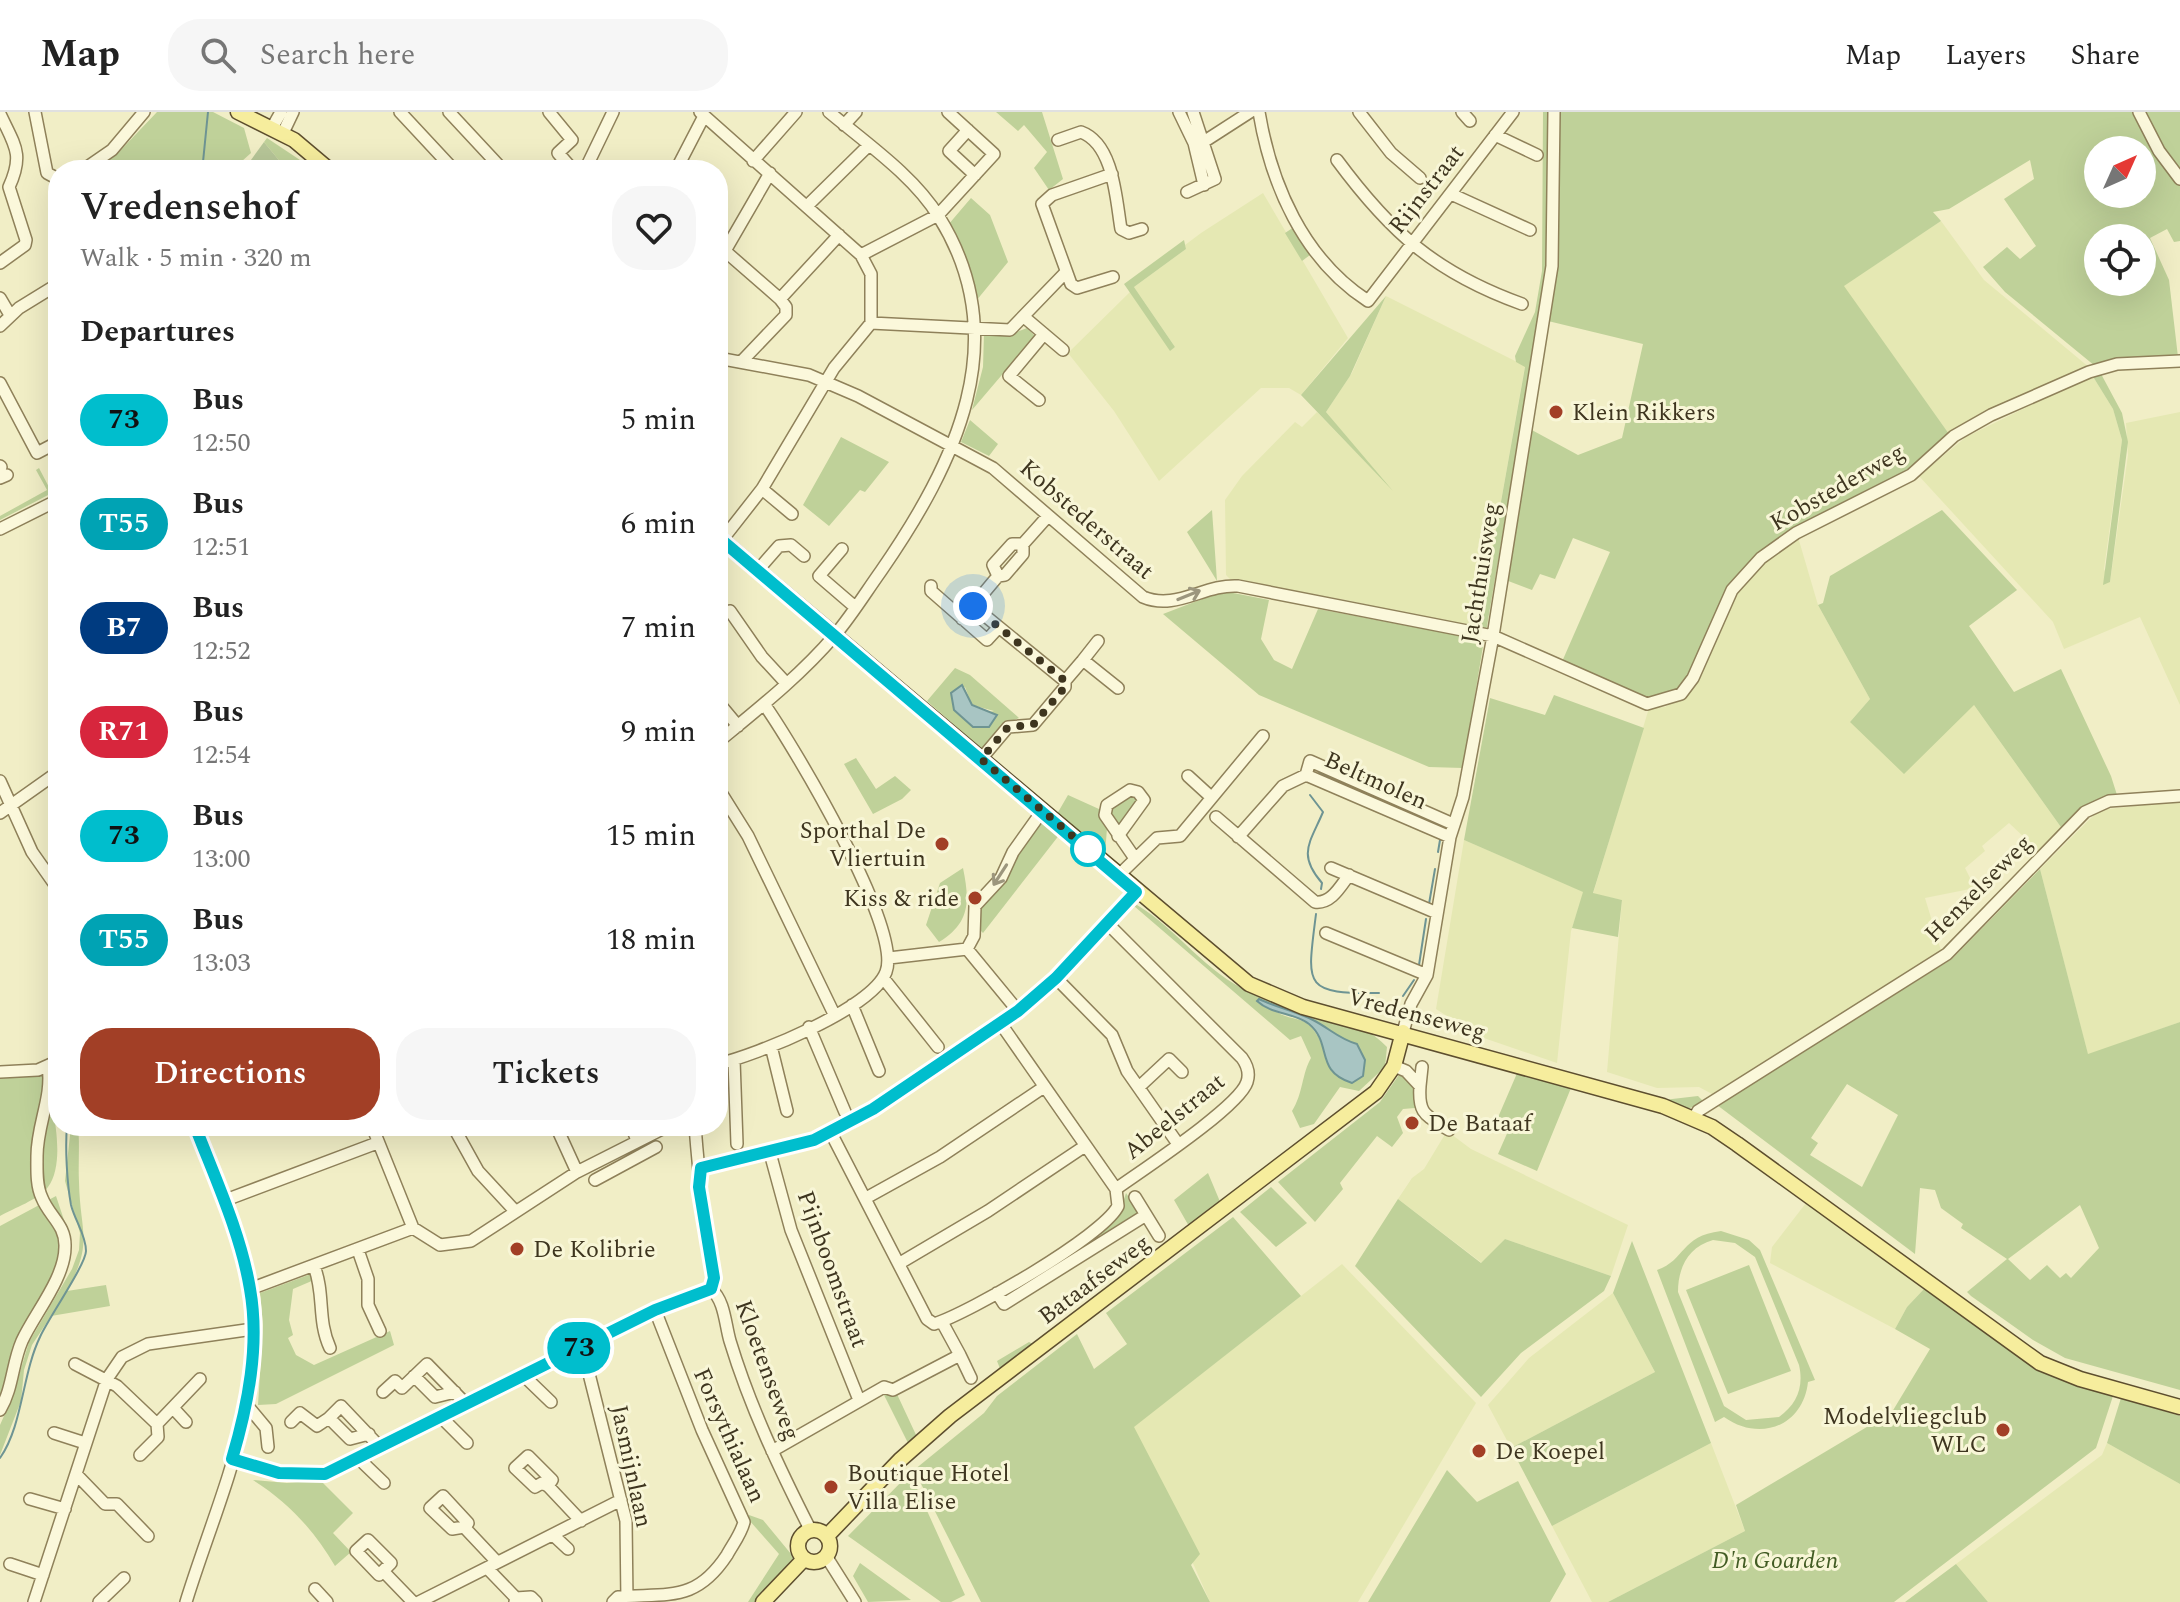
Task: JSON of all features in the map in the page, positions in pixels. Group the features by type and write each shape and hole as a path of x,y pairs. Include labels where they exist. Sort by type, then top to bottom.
{"main road":[{"path":"238,112 282,122"},
{"path":"258,112 282,122 319,160"},
{"name":"Vredenseweg","path":"728,545 1136,892 1249,984 1303,1007 1403,1032 1663,1106 1694,1118 1737,1144 2040,1363 2080,1379 2180,1407"},
{"name":"Bataafseweg","path":"827,1536 932,1430 1376,1092 1394,1066 1403,1032"},
{"path":"811,1531 827,1536 830,1549 826,1556 818,1562 804,1559 798,1543 804,1533 811,1531"},
{"path":"763,1602 804,1559"}],"street":[{"path":"35,112 48,174"},
{"path":"98,160 112,150 144,112"},
{"path":"400,112 445,160"},
{"path":"449,112 494,160"},
{"path":"549,112 572,140 558,153 564,160"},
{"path":"590,160 613,112"},
{"path":"753,161 796,112"},
{"path":"728,734 764,704 835,635 902,540 952,445 966,412 972,385 976,329 966,277 938,215 916,189 829,112"},
{"path":"844,125 856,112"},
{"path":"861,255 938,215 994,154 948,112"},
{"path":"1179,112 1194,143 1204,185"},
{"path":"1187,192 1215,179 1193,112"},
{"path":"1205,141 1250,112"},
{"name":"Rijnstraat","path":"1259,112 1265,150 1279,193 1290,213 1312,246 1368,301 1513,112"},
{"path":"1359,112 1391,153 1420,178"},
{"name":"Jachthuisweg","path":"1403,1032 1411,1004 1427,975 1450,837 1463,797 1493,636 1552,266 1554,112"},
{"path":"2139,112 2159,151 2180,179"},
{"path":"0,114 18,153 19,165 9,187"},
{"path":"681,160 702,114 861,255 871,274 871,323 825,382 762,489 728,529"},
{"path":"968,130 949,151 975,175"},
{"path":"1058,140 1085,133 1100,150 1112,174 1121,229 1129,233 1142,229"},
{"path":"1495,135 1537,155"},
{"path":"807,206 868,146"},
{"path":"1337,160 1365,198 1411,245 1444,269 1522,304"},
{"path":"728,246 770,173"},
{"path":"0,174 9,187 26,240 25,245 0,263"},
{"path":"1112,174 1052,195 1042,204 1065,273 1077,288 1113,277"},
{"path":"1451,194 1530,230"},
{"path":"780,299 839,235"},
{"path":"728,254 786,307 786,315 741,362"},
{"path":"871,323 1010,330 1065,273"},
{"path":"0,326 10,315 48,290"},
{"path":"0,298 10,315"},
{"path":"1024,317 1063,350"},
{"path":"1039,400 1009,376 1044,334"},
{"name":"Kobstederstraat","path":"728,360 809,375 993,468 1143,597 1157,603 1170,603 1221,585 1493,636"},
{"name":"Kobstederweg","path":"1493,636 1634,700 1647,704 1668,700 1681,694 1693,678 1720,612 1743,575 1796,533 1911,475 1954,436 1991,415 2089,372 2117,364 2180,361"},
{"path":"0,383 39,457 48,450"},
{"path":"762,489 792,514"},
{"path":"0,529 48,505"},
{"path":"962,619 998,576 1005,575 1023,554 1023,544 1048,516"},
{"path":"758,570 779,546 791,545 804,556"},
{"path":"842,549 819,576 855,607"},
{"path":"931,586 931,591 987,640 998,628"},
{"path":"973,606 1065,681"},
{"path":"730,611 762,657 786,683"},
{"path":"981,759 1008,727 1033,725 1064,691 1065,681 1098,641"},
{"path":"1083,660 1118,688"},
{"path":"728,1062 771,1046 852,1005 884,979 889,958 873,905 819,794 793,745 764,704"},
{"path":"728,714 738,726"},
{"path":"1119,875 1134,857 1157,838 1180,836 1263,736"},
{"name":"Beltmolen","path":"1450,837 1306,775 1310,761 1453,824"},
{"path":"1238,837 1283,786 1306,775"},
{"path":"1188,776 1211,797"},
{"path":"5,810 48,779"},
{"path":"0,781 5,810 48,875"},
{"name":"Henxelseweg","path":"1694,1118 1698,1111 1780,1057 1947,954 2085,812 2109,801 2180,796"},
{"path":"728,804 748,836 834,1014"},
{"path":"967,949 974,936 975,906 1001,878 1018,844 1043,810"},
{"path":"1216,817 1315,902 1323,903 1331,898 1349,875"},
{"path":"1118,836 1134,857"},
{"path":"1331,868 1437,913"},
{"path":"701,1168 770,1153 831,1133 1018,1011 1056,978 1136,892"},
{"name":"Abeelstraat","path":"942,1322 997,1293 1113,1217 1118,1206 1116,1189 1178,1144 1243,1090 1248,1080 1247,1065 1108,924"},
{"path":"1326,933 1427,975"},
{"path":"889,958 967,949"},
{"path":"967,949 1018,1011"},
{"path":"1056,978 1112,1035 1139,1087 1178,1144"},
{"path":"884,979 938,1047"},
{"path":"852,1005 879,1071"},
{"path":"1001,1024 1116,1189"},
{"path":"809,1027 845,1112"},
{"path":"771,1046 787,1111"},
{"path":"1139,1087 1169,1059 1182,1072"},
{"path":"734,1060 737,1144"},
{"path":"0,1072 48,1064"},
{"path":"1394,1066 1406,1071 1420,1086 1419,1107 1449,1130"},
{"name":"Vredenseweg","path":"1420,1086 1422,1067"},
{"path":"866,1198 940,1157 1044,1087"},
{"path":"0,1410 8,1396 16,1357 54,1282 66,1246 62,1228 42,1199 38,1181 39,1130 48,1096"},
{"path":"831,1133 927,1319 934,1324 942,1322 971,1378"},
{"path":"186,1602 232,1459 246,1404 253,1329 250,1289 199,1136"},
{"path":"375,1136 413,1228 440,1245 471,1241 577,1172 646,1136"},
{"path":"459,1136 478,1171 515,1211"},
{"path":"561,1136 577,1172"},
{"path":"635,1136 637,1140"},
{"name":"Kloetenseweg","path":"696,1136 701,1168 699,1187 714,1278 711,1289 719,1298 730,1341 772,1451 811,1531"},
{"path":"223,1201 377,1143"},
{"path":"900,1263 1085,1146"},
{"path":"595,1180 656,1147"},
{"name":"Pijnboomstraat","path":"770,1153 791,1230 859,1400"},
{"name":"Abeelstraat","path":"1135,1197 1159,1236"},
{"name":"Abeelstraat","path":"997,1293 1004,1304 1146,1215"},
{"path":"250,1289 413,1228"},
{"path":"1089,1235 1096,1246"},
{"path":"358,1250 368,1279 368,1305 380,1331"},
{"path":"314,1266 321,1285 320,1328 330,1348"},
{"path":"232,1459 300,1476 325,1474 655,1310 711,1289"},
{"name":"Forsythialaan","path":"627,1599 682,1596 705,1585 714,1577 744,1522 743,1511 702,1430 655,1310"},
{"path":"37,1600 107,1379 122,1357 148,1344 253,1329"},
{"name":"Jasmijnlaan","path":"582,1346 626,1521 627,1599"},
{"path":"772,1451 884,1387 893,1390 960,1355"},
{"path":"75,1364 107,1379 157,1424 158,1437 140,1455"},
{"path":"383,1392 395,1381 402,1388 427,1364 466,1404"},
{"path":"523,1375 551,1402"},
{"path":"414,1376 435,1397 455,1392"},
{"path":"157,1424 200,1379"},
{"path":"246,1404 266,1428 268,1447"},
{"path":"174,1409 186,1422"},
{"path":"291,1422 300,1413 317,1426 329,1418 350,1439 369,1434 380,1447"},
{"path":"441,1417 467,1443"},
{"path":"54,1433 85,1443"},
{"path":"358,1458 384,1483"},
{"path":"76,1474 105,1504 117,1504 148,1536"},
{"path":"548,1486 581,1521"},
{"path":"30,1499 65,1509"},
{"path":"419,1602 621,1500"},
{"path":"464,1527 515,1600 531,1597 536,1602"},
{"path":"553,1535 568,1549"},
{"path":"826,1556 855,1602"},
{"path":"10,1564 43,1575"},
{"path":"383,1571 413,1602"},
{"path":"99,1602 124,1578"},
{"path":"315,1589 327,1602"},
{"path":"613,1602 618,1597 627,1599"}],"green space":[{"path":"157,112 213,112 244,128 251,153 243,160 108,160"},
{"path":"996,112 1042,112 1063,179 1049,190 1034,168 1047,152 1024,125 1018,131"},
{"path":"1543,112 1550,112 1548,264 1486,632 1478,631 1525,367 1516,362 1515,356 1535,312 1542,271"},
{"path":"1558,112 2135,112 2148,136 2084,136 2084,208 2156,208 2156,152 2180,185 2180,241 2174,242 2167,229 2156,235 2156,224 2084,224 2084,296 2156,296 2156,251 2169,280 2178,357 2095,366 2005,292 1983,267 2007,247 2020,259 2036,246 2004,199 2034,179 2030,160 1949,209 1933,212 1941,221 1844,286 1949,434 1904,474 1785,536 1743,569 1727,590 1693,667 1675,691 1664,697 1626,693 1561,664 1610,552 1573,538 1555,579 1540,574 1532,590 1503,579 1530,429 1578,455 1622,438 1643,344 1548,321 1558,247"},
{"path":"2141,112 2180,112 2180,173 2167,158"},
{"path":"267,138 300,160 279,160 264,142"},
{"path":"264,142 279,160 251,160"},
{"path":"1263,193 1348,338 1301,395 1289,388 1261,388 1159,481 1114,411 1068,353 1130,292 1170,350 1175,347 1134,287 1186,249 1185,245 1201,233"},
{"path":"971,198 990,215 1008,262 976,301 967,267 948,225"},
{"path":"1941,221 1984,280 2090,368 1949,434 1843,286"},
{"path":"1294,227 1314,252 1302,261 1285,233"},
{"path":"1184,240 1186,249 1134,287 1175,347 1170,351 1124,284"},
{"path":"1386,296 1525,366 1478,631 1351,601 1231,580 1226,575 1225,500 1242,476 1295,422 1302,427 1317,412 1379,476 1326,412 1352,373"},
{"path":"1386,296 1350,376 1326,412 1393,491 1301,395"},
{"path":"1027,328 1035,336 972,410 983,367 984,333 1006,336"},
{"path":"2100,372 2122,413 2128,442 2110,582 2103,585 2122,440 2113,409 2092,375"},
{"path":"2092,375 2113,409 2122,440 2104,569 2110,582 2128,455 2126,423 2180,412 2180,705 2140,617 2064,649 2053,622 1919,476 1966,437"},
{"path":"970,420 998,444 989,456 961,442"},
{"path":"841,437 889,462 865,492 860,490 829,526 803,505"},
{"path":"39,468 48,485 48,495 0,520 0,516 47,490 36,470"},
{"path":"1212,510 1217,581 1187,532"},
{"path":"1942,510 2017,590 1969,626 2014,692 2061,669 2111,776 2117,795 2063,830 1974,705 1904,774 1850,722 1870,699 1818,605 1823,603 1830,576"},
{"path":"1798,537 1818,605 1870,699 1850,722 1974,705 2063,830 2041,853 2009,823 1982,846 1985,851 1965,868 1975,888 1925,898 1942,954 1921,968 1712,1094 1699,1087 1657,1088 1607,1072 1622,900 1593,894 1649,708 1665,707 1685,696 1728,605 1749,573"},
{"path":"1223,591 1269,600 1261,639 1274,660 1292,669 1318,609 1484,640 1463,768 1429,767 1259,695 1163,614"},
{"path":"955,668 970,675 1019,718 1006,723 983,750 927,701","holes":["965,687 972,705 994,711 963,718 954,710 951,693"]},
{"path":"1554,695 1644,728 1593,893 1622,900 1618,937 1572,928 1583,892 1464,840 1490,698 1545,715"},
{"path":"856,758 876,789 895,776 911,790 902,799 873,814 844,764"},
{"path":"1068,795 1099,809 1107,828 1105,855 1057,814"},
{"path":"1129,796 1137,797 1138,804 1117,826 1109,816 1111,808"},
{"path":"2180,801 2180,1022 2088,1055 2040,869 2099,810"},
{"path":"1042,817 1060,834 983,933 979,929 977,906 1007,871"},
{"path":"1464,840 1584,892 1571,931 1557,1063 1478,1036 1436,1009"},
{"path":"963,868 967,891 965,911 957,927 939,942 926,925 940,883"},
{"path":"2040,869 2088,1054 2180,1022 2180,1390 2065,1358 2033,1340 1971,1296 1967,1292 2007,1259 1961,1228 1963,1224 1941,1208 1935,1190 1920,1188 1915,1254 1717,1105 1952,959","holes":["1847,1084 1898,1115 1862,1187 1810,1155 1818,1143 1811,1138","2080,1205 2099,1248 2071,1278 2066,1273 2060,1278 2047,1265 2030,1280 2008,1259"]},
{"path":"1134,906 1152,915 1234,984 1267,998 1341,1019 1373,1035 1387,1047 1385,1067 1359,1091 1340,1087 1314,1124 1300,1128 1292,1111 1311,1058 1301,1036 1290,1040","holes":["1262,1000 1324,1027 1338,1038 1363,1076 1352,1083 1333,1071 1312,1028 1277,1012"]},
{"path":"1518,1071 1571,1088 1537,1171 1498,1154 1509,1129 1496,1122"},
{"path":"41,1072 48,1091 48,1136 56,1136 57,1162 48,1187 38,1196 0,1216 0,1076"},
{"path":"1401,1072 1416,1087 1415,1108 1403,1109 1397,1117 1403,1133 1392,1147 1377,1136 1340,1183 1343,1189 1315,1222 1278,1182 1380,1102"},
{"path":"1698,1096 1704,1102 1683,1111 1655,1101"},
{"path":"1447,1131 1471,1149 1628,1225 1611,1276 1505,1239 1482,1263 1398,1199 1412,1178 1424,1169"},
{"path":"70,1136 79,1136 84,1237 80,1260 67,1291 106,1285 110,1306 51,1316 32,1345 24,1370 21,1401 0,1455 0,1425 12,1398 29,1342 72,1269 79,1250 80,1233 65,1181"},
{"path":"1208,1173 1221,1204 1190,1228 1174,1200"},
{"path":"1271,1187 1307,1223 1276,1247 1240,1212"},
{"path":"1126,1193 1140,1214 1103,1238 1100,1234 1118,1218"},
{"path":"56,1196 70,1238 69,1259 28,1325 0,1409 0,1226"},
{"path":"1398,1199 1481,1263 1505,1239 1611,1276 1604,1291 1521,1353 1481,1397 1355,1266"},
{"path":"1806,1203 1924,1289 1907,1307 1895,1329 1770,1263 1772,1247"},
{"path":"1233,1217 1301,1296 1134,1427 1200,1554 1191,1565 1210,1602 981,1602 914,1470 984,1413 997,1396 1077,1334 1094,1369 1127,1344 1106,1313"},
{"path":"1721,1231 1749,1240 1760,1250 1815,1380 1808,1382 1798,1410 1777,1426 1751,1428 1737,1425 1724,1417 1715,1422 1657,1270 1666,1266 1690,1243","holes":["1713,1240 1735,1243 1755,1257 1799,1365 1801,1381 1798,1394 1779,1417 1746,1420 1724,1406 1678,1292 1682,1267 1691,1253"]},
{"path":"1632,1241 1711,1443 1552,1526 1511,1448 1655,1372 1613,1293"},
{"path":"1342,1264 1476,1403 1358,1602 1210,1602 1133,1427"},
{"path":"1749,1265 1791,1371 1728,1394 1686,1290"},
{"path":"311,1274 314,1280 293,1289 289,1320 293,1335 288,1338 296,1355 314,1365 390,1331 394,1345 276,1404 258,1405 263,1325 260,1293"},
{"name":"D'n Goarden","path":"1924,1289 2040,1372 2113,1396 2096,1448 1894,1602 1608,1602 1745,1531 1736,1505 1892,1412 1930,1349 1895,1329 1907,1307"},
{"path":"1613,1293 1655,1372 1511,1448 1488,1405 1529,1358"},
{"path":"1029,1342 1035,1345 1001,1371 997,1361"},
{"path":"896,1392 917,1437 909,1445 883,1393"},
{"path":"2121,1398 2180,1416 2180,1484 2107,1443"},
{"path":"1711,1443 1745,1531 1608,1602 1592,1602 1552,1526"},
{"path":"2107,1443 2180,1484 2180,1602 1988,1602 1956,1564 2102,1455"},
{"path":"1447,1470 1477,1502 1518,1481 1566,1574 1550,1602 1368,1602"},
{"path":"910,1473 965,1595 951,1602 941,1602 848,1536"},
{"path":"253,1480 287,1483 320,1480 353,1513 333,1533 351,1552 335,1566 299,1518"},
{"path":"749,1515 763,1520 796,1560 756,1602 748,1602 779,1554 749,1520"},
{"path":"860,1563 911,1600 868,1602 853,1576"},
{"path":"1956,1564 1988,1602 1905,1602"}],"water":[{"path":"962,685 972,705 997,715 989,727 973,727 954,710 951,693"},
{"path":"1259,999 1306,1017 1357,1044 1365,1060 1363,1076 1352,1083 1340,1078 1328,1064 1320,1040 1309,1024 1263,1006 1257,1001"}],"waterway":[{"path":"203,160 208,112"},
{"path":"1319,773 1443,827"},
{"path":"1310,795 1323,812 1308,848 1310,864 1322,883 1321,889"},
{"path":"1438,852 1440,840"},
{"path":"1429,904 1435,869"},
{"path":"1316,914 1311,957 1315,981 1335,991 1379,993"},
{"path":"1419,965 1426,919"},
{"path":"1403,996 1414,980"},
{"path":"0,1458 18,1415 34,1351 86,1251 70,1196 67,1136"}],"bus line":[{"name":"73","path":"199,1136 238,1245 250,1289 252,1361 246,1404 232,1459 279,1473 300,1476 325,1474 655,1310 711,1289 714,1278 699,1187 698,1172 701,1168 796,1146 843,1127 948,1061 1018,1011 1056,978 1108,924 1136,892 1119,875 728,545"}],"place":[{"name":"Klein Rikkers","path":"1556,412"},
{"name":"Sporthal De Vliertuin","path":"942,844"},
{"name":"Kiss & ride","path":"975,898"},
{"name":"De Bataaf","path":"1412,1123"},
{"name":"De Kolibrie","path":"517,1249"},
{"name":"Modelvliegclub WLC","path":"2003,1430"},
{"name":"De Koepel","path":"1479,1451"},
{"name":"Boutique Hotel Villa Elise","path":"831,1487"}],"route":[{"path":"973,606 1065,681 1064,691 1033,725 1008,727 981,759 1088,849"}]}
